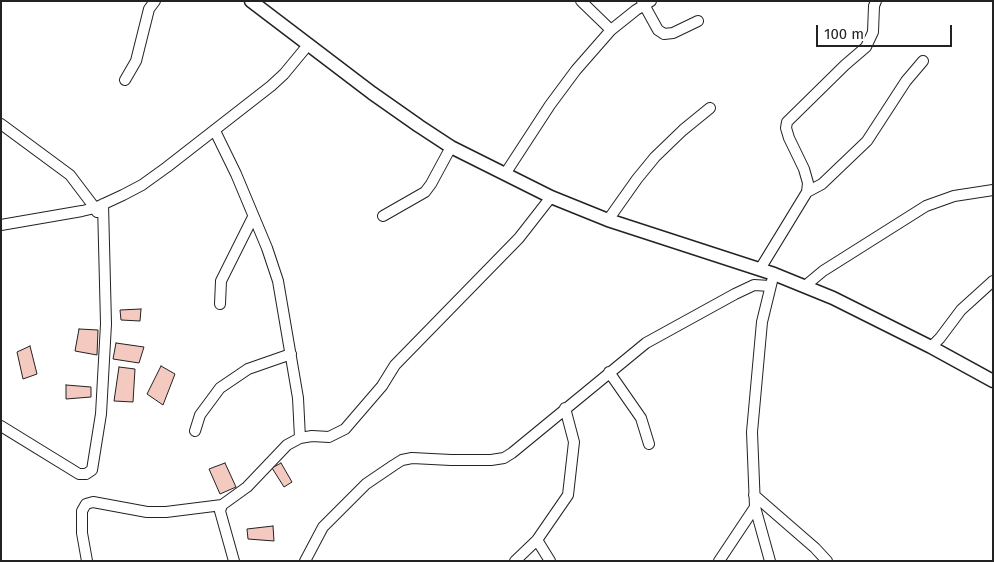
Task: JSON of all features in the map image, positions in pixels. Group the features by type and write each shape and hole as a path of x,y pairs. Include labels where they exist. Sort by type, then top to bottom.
{"main road":[{"path":"254,2 308,45 411,121 451,147 551,197 608,220 760,269 772,280 805,286 833,298 931,347 993,381"}],"street":[{"path":"126,80 136,61 149,9 155,1"},
{"path":"581,1 612,30"},
{"path":"808,192 808,183 804,169 789,138 786,122 866,47 873,32 874,6 876,1"},
{"path":"505,174 550,105 612,30 636,10 645,3 658,30 664,34 673,33 698,21"},
{"path":"1,225 82,211 99,206 142,185 215,131 271,86 284,74 308,45"},
{"path":"760,269 808,192 822,184 867,141 906,81 922,61"},
{"path":"608,220 655,157 683,130 710,108"},
{"path":"1,124 70,174 99,206 104,232 106,324 101,414 92,470 86,474 79,474 1,426"},
{"path":"215,131 236,174 267,248 278,281 299,406 300,438"},
{"path":"383,216 425,192 451,147"},
{"path":"805,286 823,272 926,206 954,196 993,190"},
{"path":"87,561 82,533 82,511 86,504 93,502 147,512 166,512 222,505 247,487 287,445 300,438 312,436 329,437 345,429 382,386 395,365 519,238 551,197"},
{"path":"220,304 222,281 253,217"},
{"path":"305,561 323,527 366,484 402,460 418,458 492,460 504,458 646,342 754,285 772,280 762,322 752,432 755,507 770,561"},
{"path":"931,347 961,310 993,281"},
{"path":"194,432 200,415 220,388 248,369 291,354"},
{"path":"609,372 641,418 649,444"},
{"path":"515,561 537,540 568,496 574,442 565,408"},
{"path":"754,495 815,548 827,561"},
{"path":"222,505 220,511 234,561"},
{"path":"719,561 755,507"},
{"path":"537,540 550,561"}],"building":[{"path":"141,309 140,321 121,320 120,310"},
{"path":"79,329 98,330 97,355 75,351"},
{"path":"116,343 144,347 139,363 113,359"},
{"path":"30,346 37,374 23,379 17,352"},
{"path":"161,366 175,374 163,405 147,394"},
{"path":"119,367 135,369 133,402 114,401"},
{"path":"66,385 91,387 91,397 66,399"},
{"path":"225,463 236,487 220,494 209,469"},
{"path":"281,463 292,482 284,487 272,468"},
{"path":"273,526 274,541 248,539 247,529"}]}
